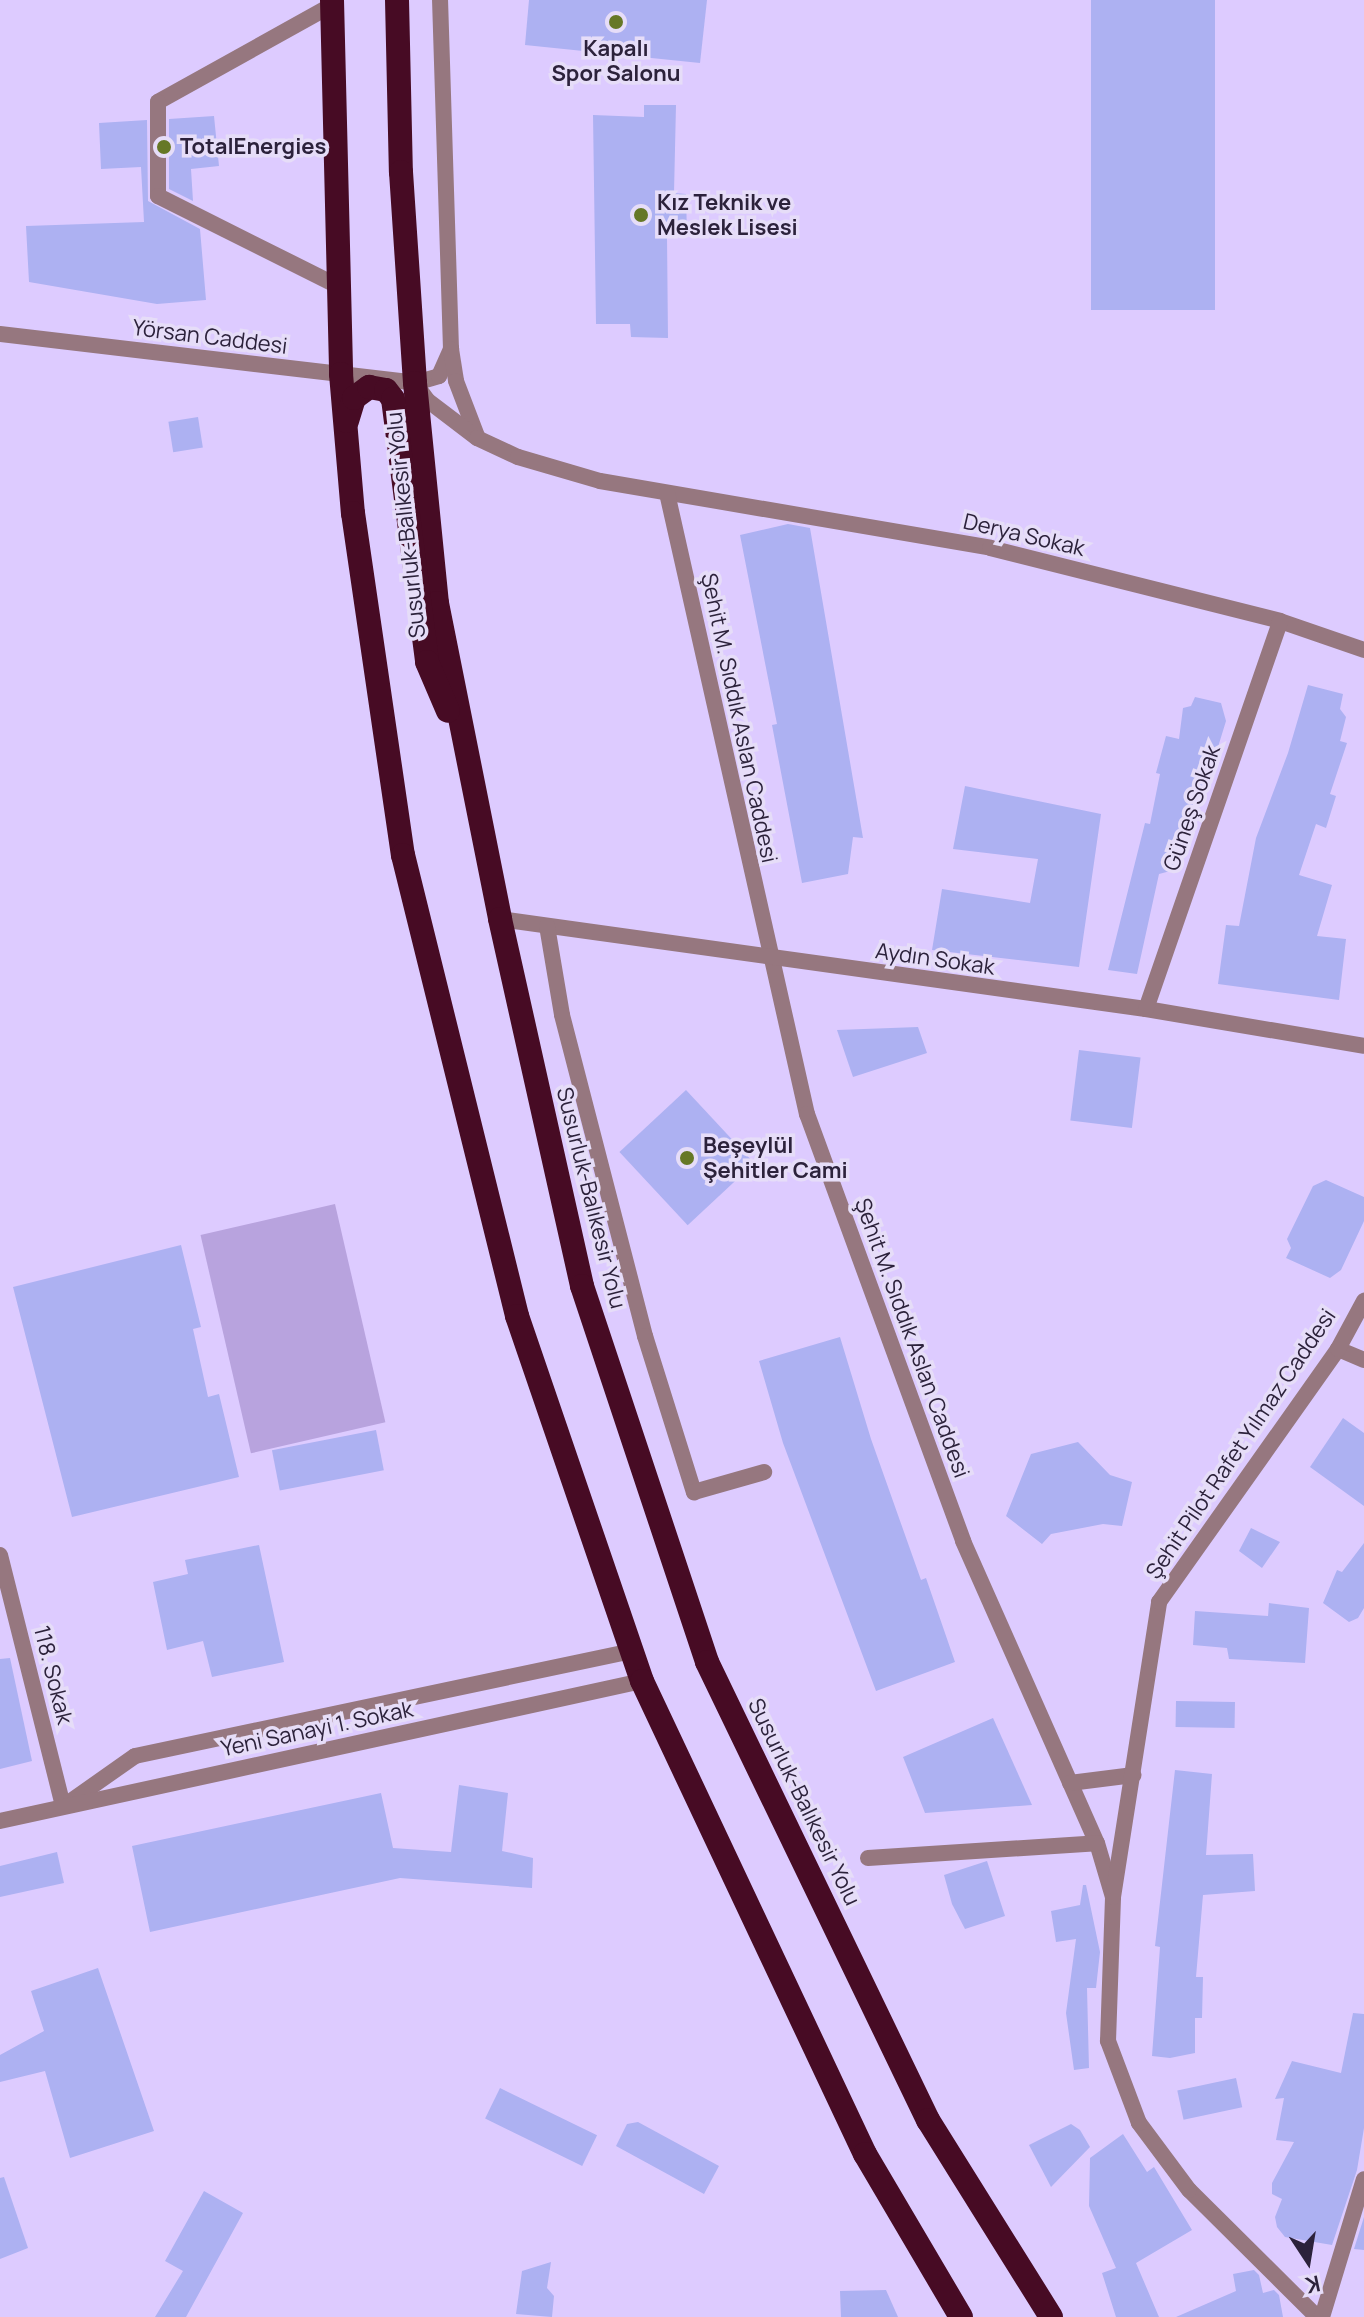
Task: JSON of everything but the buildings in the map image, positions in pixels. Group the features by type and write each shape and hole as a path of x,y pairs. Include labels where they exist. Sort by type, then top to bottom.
{"highway":[{"name":"Susurluk-Balıkesir Yolu","path":"397,0 401,172 415,383 437,603 500,919 582,1286 707,1662 928,2120 1051,2317"},
{"path":"332,2 344,433 403,855 517,1316 642,1681 865,2154 961,2317"},
{"path":"344,433 354,398 362,390 376,386 386,390 398,414 404,496 427,662 467,754"}],"street":[{"path":"440,0 451,349 456,381 477,438"},
{"path":"332,2 158,102 158,196 340,287"},
{"name":"Yörsan Caddesi","path":"0,334 415,383"},
{"path":"415,383 439,376 451,349"},
{"name":"Derya Sokak","path":"415,383 427,400 477,438 518,457 600,481 990,548 1280,621 1364,650"},
{"name":"Şehit M. Sıddık Aslan Caddesi","path":"667,493 769,959 812,1129 963,1541 1097,1843 1113,1897"},
{"name":"Güneş Sokak","path":"1146,1009 1280,621"},
{"name":"Aydın Sokak","path":"500,919 769,959 1146,1009 1364,1046"},
{"path":"547,926 562,1015 641,1322 694,1492 764,1472"},
{"name":"Şehit Pilot Rafet Yılmaz Caddesi","path":"1113,1897 1159,1602 1338,1349 1364,1301"},
{"path":"1338,1349 1364,1360"},
{"name":"118. Sokak","path":"0,1555 63,1806"},
{"path":"63,1806 135,1756 632,1651"},
{"name":"Yeni Sanayi 1. Sokak","path":"0,1821 642,1681"},
{"path":"1070,1783 1133,1775"},
{"path":"868,1858 1097,1843"},
{"path":"1113,1897 1108,2041 1139,2123 1189,2190 1320,2317 1364,2179"}],"shaded area":[{"path":"335,1204 385,1422 251,1453 201,1235"}],"place":[{"name":"Kapalı Spor Salonu","path":"616,22"},
{"name":"TotalEnergies","path":"164,147"},
{"name":"Kız Teknik ve Meslek Lisesi","path":"641,215"},
{"name":"Beşeylül Şehitler Cami","path":"687,1158"}]}
